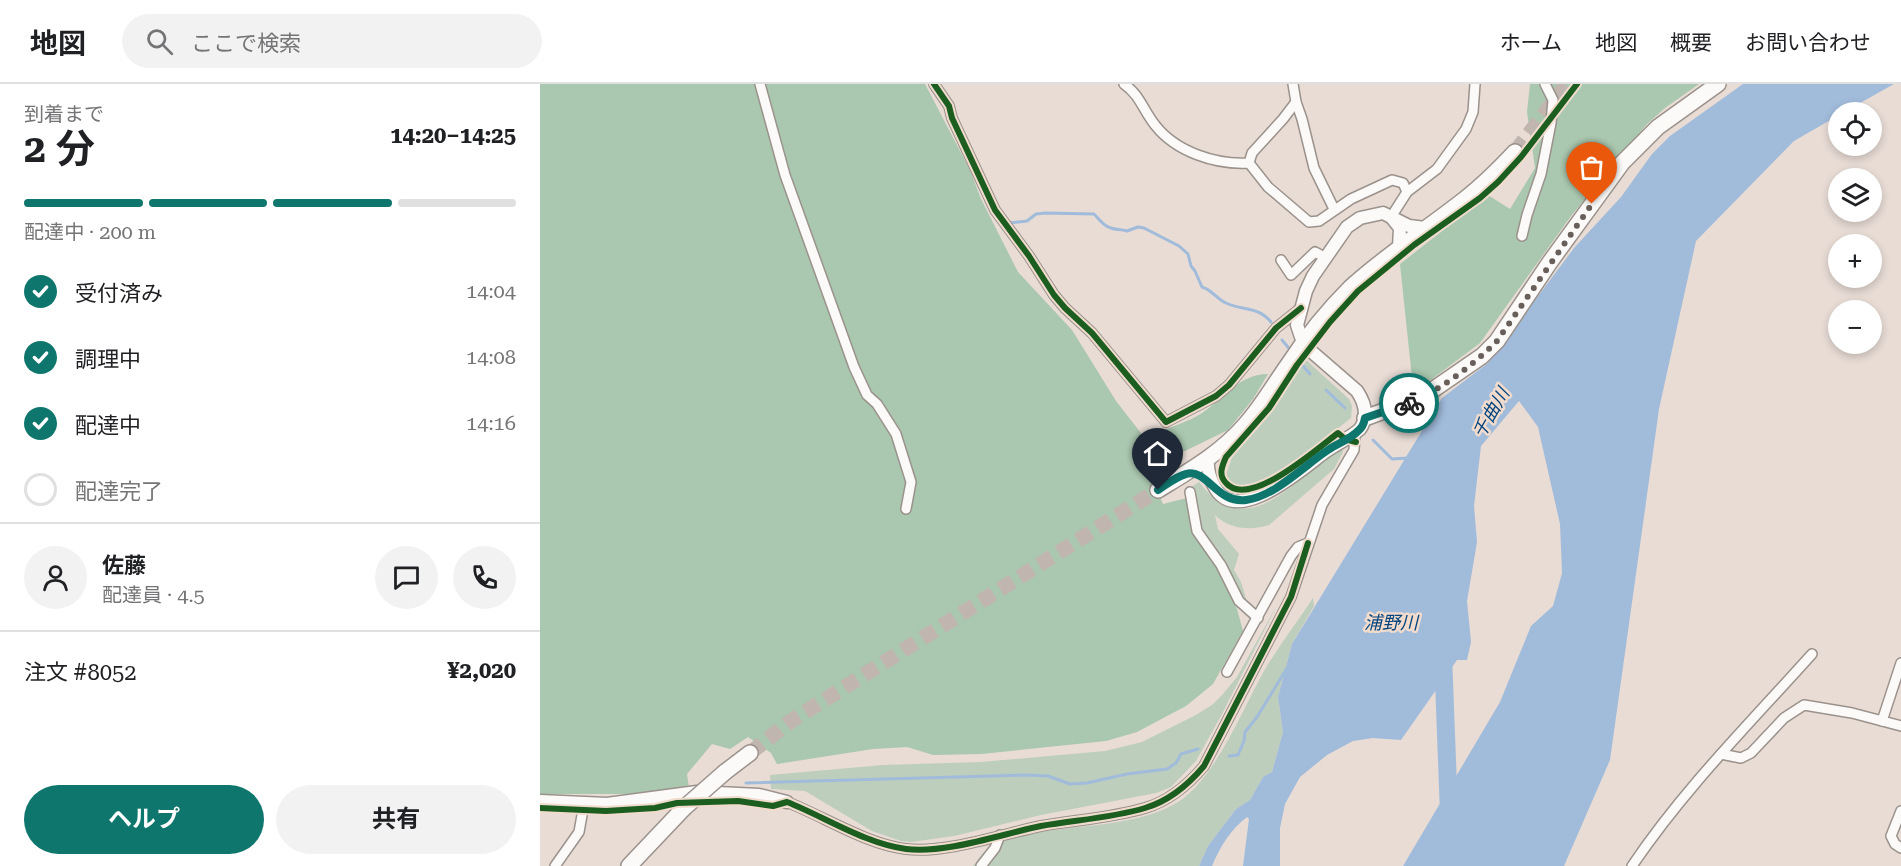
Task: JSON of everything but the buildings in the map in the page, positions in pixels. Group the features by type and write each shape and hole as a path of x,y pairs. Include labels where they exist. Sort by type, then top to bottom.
{"main road":[{"path":"1365,418 1424,396 1482,356 1497,341 1550,262 1622,163 1658,127 1718,84"},
{"path":"1158,490 1208,459 1245,425 1323,318 1350,289 1400,247 1466,199 1494,175 1515,152"},
{"path":"629,866 684,808 750,753"}],"street":[{"path":"760,84 785,176 854,367 867,395 877,404 896,434 902,451 912,482 906,510"},
{"path":"934,84 949,106 952,118 995,210 1054,295 1092,333 1166,422 1216,396 1229,385 1276,328 1301,308"},
{"path":"1124,84 1134,92 1154,124 1164,135 1175,142 1194,153 1215,160 1235,164 1249,163"},
{"path":"1293,84 1314,168 1334,209"},
{"path":"1391,217 1407,192 1437,169 1466,129 1473,112 1475,84"},
{"path":"1522,236 1544,163 1551,123 1553,100 1545,84"},
{"path":"1249,163 1252,153 1296,102"},
{"path":"1249,163 1268,187 1309,222 1319,221 1334,209 1392,180 1402,183 1407,192"},
{"path":"1302,337 1297,325 1306,291 1347,227 1360,218 1383,213 1409,226 1425,228"},
{"path":"1391,217 1400,228 1400,247"},
{"path":"1281,260 1291,275 1315,252 1326,258"},
{"path":"1208,459 1207,466 1213,484 1222,496 1244,501 1254,499 1285,481 1360,429 1365,418 1364,404 1357,391 1312,352"},
{"path":"540,801 584,804 629,803 697,792 759,795 787,802 870,839 906,849 929,850 1145,808 1176,793 1204,766 1291,597 1322,506 1354,450 1355,434"},
{"path":"1186,474 1192,474 1213,484"},
{"path":"1190,492 1197,531 1221,565 1239,601 1257,618"},
{"path":"1227,672 1291,556 1298,547 1308,543"},
{"path":"1632,866 1654,833 1720,754 1812,654"},
{"path":"1882,720 1901,663"},
{"path":"1720,754 1741,758 1751,753 1784,718 1804,705 1882,720 1901,726"},
{"path":"555,866 579,832 584,804"},
{"path":"1901,811 1891,836 1895,844 1901,848"},
{"path":"981,866 995,848 1000,835"}],"green space":[{"path":"540,84 925,84 970,170 981,199 1018,272 1072,330 1116,401 1144,437 1191,419 1238,384 1257,375 1268,374 1253,399 1228,430 1148,469 1163,504 1187,498 1192,523 1201,544 1218,567 1237,609 1243,631 1213,684 1186,706 1137,732 1106,741 981,754 933,755 907,747 873,749 777,764 771,753 748,737 730,749 712,744 687,774 689,788 626,794 540,794"},
{"path":"1530,84 1699,84 1647,124 1571,216 1480,343 1416,391 1398,390 1412,378 1400,264 1488,195 1510,209 1535,168 1527,112"},
{"path":"1305,359 1349,399 1352,406 1351,418 1285,470 1253,487 1234,487 1225,478 1234,451 1277,404"},
{"path":"1339,449 1343,452 1334,469 1269,525 1240,528 1215,515 1218,529 1239,554 1234,570 1241,582 1247,602 1244,601 1200,529 1190,488 1199,482 1217,500 1235,508 1253,507 1271,500 1288,489"},
{"path":"1313,598 1314,606 1292,644 1278,697 1283,732 1272,772 1263,777 1250,800 1236,809 1208,846 1199,866 973,866 988,849 1009,839 1129,820 1165,809 1181,800 1207,774 1267,666"},
{"path":"1277,605 1196,761 1171,787 1156,793 1041,815 954,836 911,842 872,831 805,791 771,789 770,775 883,765 981,762 1105,751 1142,742 1194,716 1212,705 1223,694 1237,677"}],"water":[{"name":"浦野川","path":"1743,84 1894,84 1862,102 1828,102 1828,121 1794,141 1696,241 1659,409 1610,760 1564,866 1403,866 1500,702 1531,626 1553,606 1562,573 1560,524 1538,427 1519,401 1481,446 1474,506 1477,542 1467,601 1471,642 1467,660 1457,660 1401,740 1373,738 1353,741 1327,755 1300,777 1285,804 1280,828 1280,866 1243,866 1249,819 1247,817 1226,839 1212,866 1199,866 1208,846 1236,809 1250,800 1263,777 1272,772 1283,732 1278,697 1292,644 1442,398 1488,363 1574,248 1621,197 1652,154 1670,136"}],"waterway":[{"path":"1009,223 1027,221 1036,214 1094,214 1113,229 1127,231 1138,227 1144,228 1179,246 1188,254 1191,266 1202,287 1226,303 1261,313 1271,322"},
{"path":"1282,340 1292,352"},
{"path":"1298,360 1310,374"},
{"path":"1326,390 1345,408"},
{"path":"1373,440 1392,459 1408,458"},
{"name":"千曲川","path":"1443,655 1449,813"},
{"path":"1229,756 1238,755 1245,732 1257,717 1287,668"},
{"path":"746,783 1026,775 1048,776 1070,784 1087,783 1127,774 1167,769 1176,763 1181,754 1198,749"}],"tunnel":[{"path":"1515,152 1567,84"},
{"path":"750,753 791,721 1158,490"}],"cycle path":[{"path":"934,84 949,106 952,118 995,210 1054,295 1092,333 1166,422 1216,396 1229,385 1276,328 1301,308"},
{"path":"1356,442 1345,439 1338,433 1283,474 1250,489 1237,489 1226,483 1221,474 1226,457 1269,408 1297,365 1330,322 1358,291 1414,245 1480,198 1498,182 1521,157 1577,84"},
{"path":"540,808 606,811 655,808 677,803 738,801 773,806 787,802 876,842 921,850 956,846 1041,826 1107,817 1145,808 1177,792 1204,766 1291,597 1308,543"}],"way so far":[{"path":"1409,403 1446,383 1482,356 1497,341 1592,204"}],"route":[{"path":"1158,490 1186,474 1192,474 1213,484 1222,496 1233,500 1254,499 1355,434 1364,423 1365,418 1409,403"}]}
